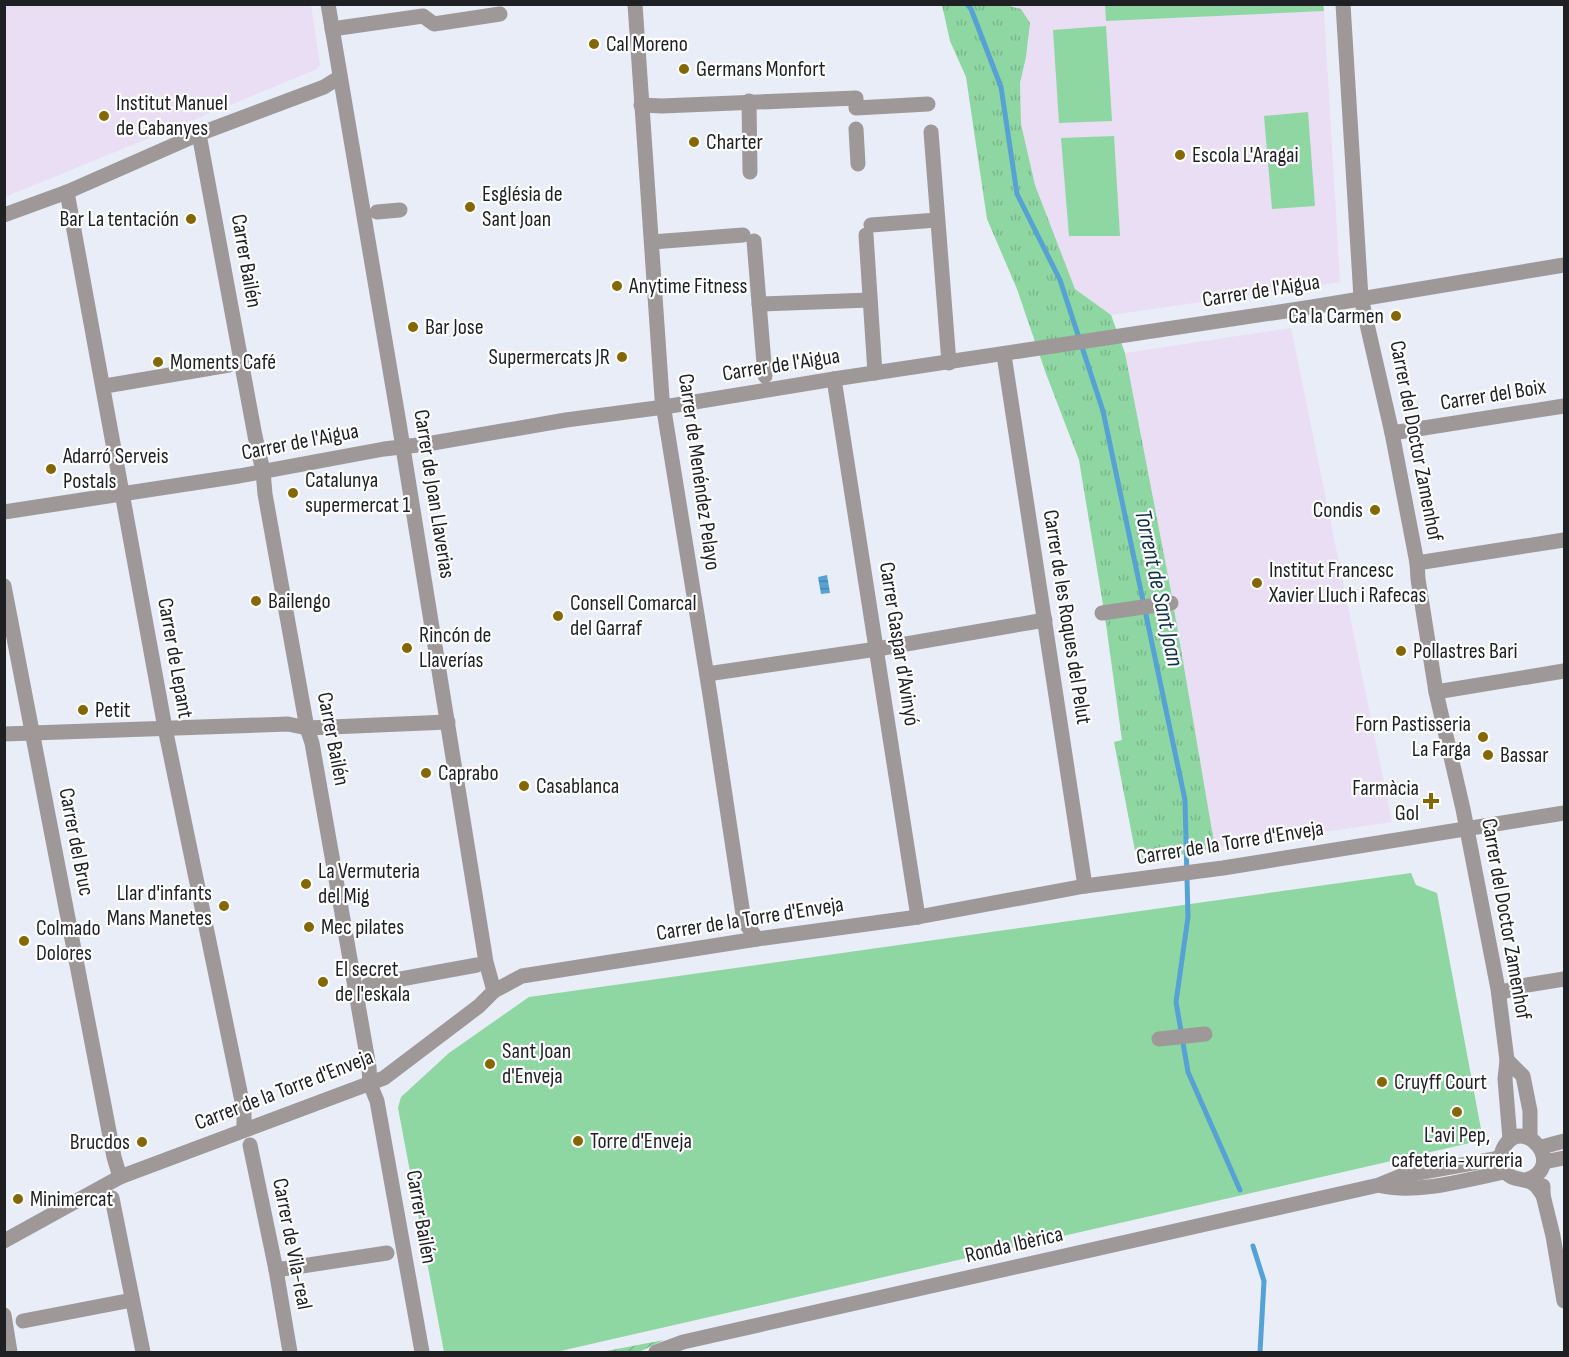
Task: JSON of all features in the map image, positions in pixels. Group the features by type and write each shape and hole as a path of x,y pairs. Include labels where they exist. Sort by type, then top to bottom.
{"street":[{"name":"Carrer de Joan Llaverias","path":"328,4 399,423 486,962 494,991"},
{"name":"Carrer de Menéndez Pelayo","path":"635,4 664,407 744,921 757,939"},
{"name":"Carrer del Doctor Zamenhof","path":"1343,4 1361,298 1392,433 1417,563 1436,692 1498,993 1507,1060 1505,1079 1510,1140"},
{"path":"332,29 423,16 434,24 500,14"},
{"path":"4,215 67,192 199,134 324,87 340,77"},
{"path":"641,105 856,98 856,108 928,104"},
{"path":"749,101 750,172"},
{"path":"856,129 858,164"},
{"path":"931,132 949,363"},
{"name":"Carrer Bailén","path":"199,134 263,471 265,494 367,1055 370,1084 377,1101 422,1353"},
{"name":"Carrer de Lepant","path":"67,192 165,728 247,1138"},
{"path":"377,212 400,210"},
{"path":"875,373 868,230 937,220"},
{"path":"652,242 749,238 759,304 765,376"},
{"name":"Carrer de l'Aigua","path":"4,512 566,420 1004,355 1564,266"},
{"path":"759,304 870,300"},
{"name":"Carrer de les Roques del Pelut","path":"1004,355 1085,886"},
{"path":"111,385 229,365"},
{"name":"Carrer Gaspar d'Avinyó","path":"834,379 918,917"},
{"name":"Carrer del Boix","path":"1392,433 1564,406"},
{"path":"1417,563 1564,540"},
{"name":"Carrer del Bruc","path":"4,586 114,1158 120,1177"},
{"path":"1102,613 1171,603"},
{"path":"707,674 877,649 1045,620"},
{"path":"1436,692 1564,670"},
{"path":"4,734 288,724 307,728 448,722"},
{"name":"Carrer de la Torre d'Enveja","path":"4,1241 120,1177 247,1138 384,1078 479,1006 494,991 522,976 757,939 918,917 1085,886 1222,868 1564,813"},
{"path":"368,986 477,965"},
{"path":"1498,993 1527,985 1564,979"},
{"path":"1159,1039 1205,1034"},
{"path":"1507,1060 1523,1076 1536,1160 1535,1185 1542,1195 1553,1236 1564,1301"},
{"path":"1536,1160 1520,1137 1510,1140 1505,1145 1503,1165 1518,1180 1536,1160 1564,1141"},
{"name":"Carrer de Vila-real","path":"247,1138 276,1270 290,1353"},
{"path":"1536,1160 1564,1158"},
{"name":"Ronda Ibèrica","path":"658,1352 683,1342 1379,1185 1401,1176 1503,1165"},
{"path":"112,1198 143,1353"},
{"path":"276,1270 387,1253"},
{"path":"23,1321 132,1300"},
{"path":"4,1315 10,1353"}],"shaded area":[{"name":"Institut Manuel de Cabanyes","path":"5,4 311,5 320,65 315,70 5,197"},
{"name":"Escola L'Aragai","path":"1001,5 1105,5 1106,21 1324,11 1340,282 1111,315 1075,289 1035,185 1021,124 1020,83 1029,40"},
{"name":"Institut Francesc Xavier Lluch i Rafecas","path":"1291,328 1392,822 1215,848 1171,591 1125,353"}],"green space":[{"path":"1001,4 1021,9 1030,23 1020,83 1021,124 1035,185 1075,289 1111,315 1125,353 1171,591 1215,848 1137,861 1114,742 1122,740 1105,617 1079,460 1017,289 987,219 966,77 950,41 942,5"},
{"path":"1323,4 1324,11 1106,21 1105,5"},
{"path":"1106,26 1112,121 1059,123 1053,30"},
{"path":"1308,112 1315,206 1272,209 1264,116"},
{"path":"1114,136 1120,236 1069,236 1061,138"},
{"path":"1411,873 1416,885 1437,893 1483,1140 556,1352 444,1352 398,1108 401,1097 449,1053 529,997"},
{"path":"664,1340 639,1352 601,1352"}],"water":[{"path":"827,575 830,593 821,594 818,577"}],"waterway":[{"name":"Torrent de Sant Joan","path":"967,4 971,9 1001,87 1017,194 1060,280 1103,411 1185,800 1188,917 1176,1002 1188,1072 1240,1190"},
{"name":"Torrent de Sant Joan","path":"1253,1246 1264,1281 1260,1352"}],"place":[{"name":"Cal Moreno","path":"594,44"},
{"name":"Germans Monfort","path":"684,69"},
{"name":"Institut Manuel de Cabanyes","path":"104,116"},
{"name":"Charter","path":"694,142"},
{"name":"Escola L'Aragai","path":"1180,155"},
{"name":"Església de Sant Joan","path":"470,207"},
{"name":"Bar La tentación","path":"191,219"},
{"name":"Anytime Fitness","path":"617,286"},
{"name":"Ca la Carmen","path":"1396,316"},
{"name":"Bar Jose","path":"413,327"},
{"name":"Supermercats JR","path":"622,357"},
{"name":"Moments Café","path":"158,362"},
{"name":"Adarró Serveis Postals","path":"51,469"},
{"name":"Catalunya supermercat 1","path":"293,493"},
{"name":"Condis","path":"1375,510"},
{"name":"Institut Francesc Xavier Lluch i Rafecas","path":"1257,583"},
{"name":"Bailengo","path":"256,601"},
{"name":"Consell Comarcal del Garraf","path":"558,616"},
{"name":"Rincón de Llaverías","path":"407,648"},
{"name":"Pollastres Bari","path":"1401,651"},
{"name":"Petit","path":"83,710"},
{"name":"Forn Pastisseria La Farga","path":"1483,737"},
{"name":"Bassar","path":"1488,755"},
{"name":"Caprabo","path":"426,773"},
{"name":"Casablanca","path":"524,786"},
{"name":"Farmàcia Gol","path":"1431,801"},
{"name":"La Vermuteria del Mig","path":"306,884"},
{"name":"Llar d'infants Mans Manetes","path":"224,906"},
{"name":"Mec pilates","path":"309,927"},
{"name":"Colmado Dolores","path":"24,941"},
{"name":"El secret de l'eskala","path":"323,982"},
{"name":"Sant Joan d'Enveja","path":"490,1064"},
{"name":"Cruyff Court","path":"1382,1082"},
{"name":"L'avi Pep, cafeteria-xurreria","path":"1457,1112"},
{"name":"Torre d'Enveja","path":"578,1141"},
{"name":"Brucdos","path":"142,1142"},
{"name":"Minimercat","path":"18,1199"}]}
